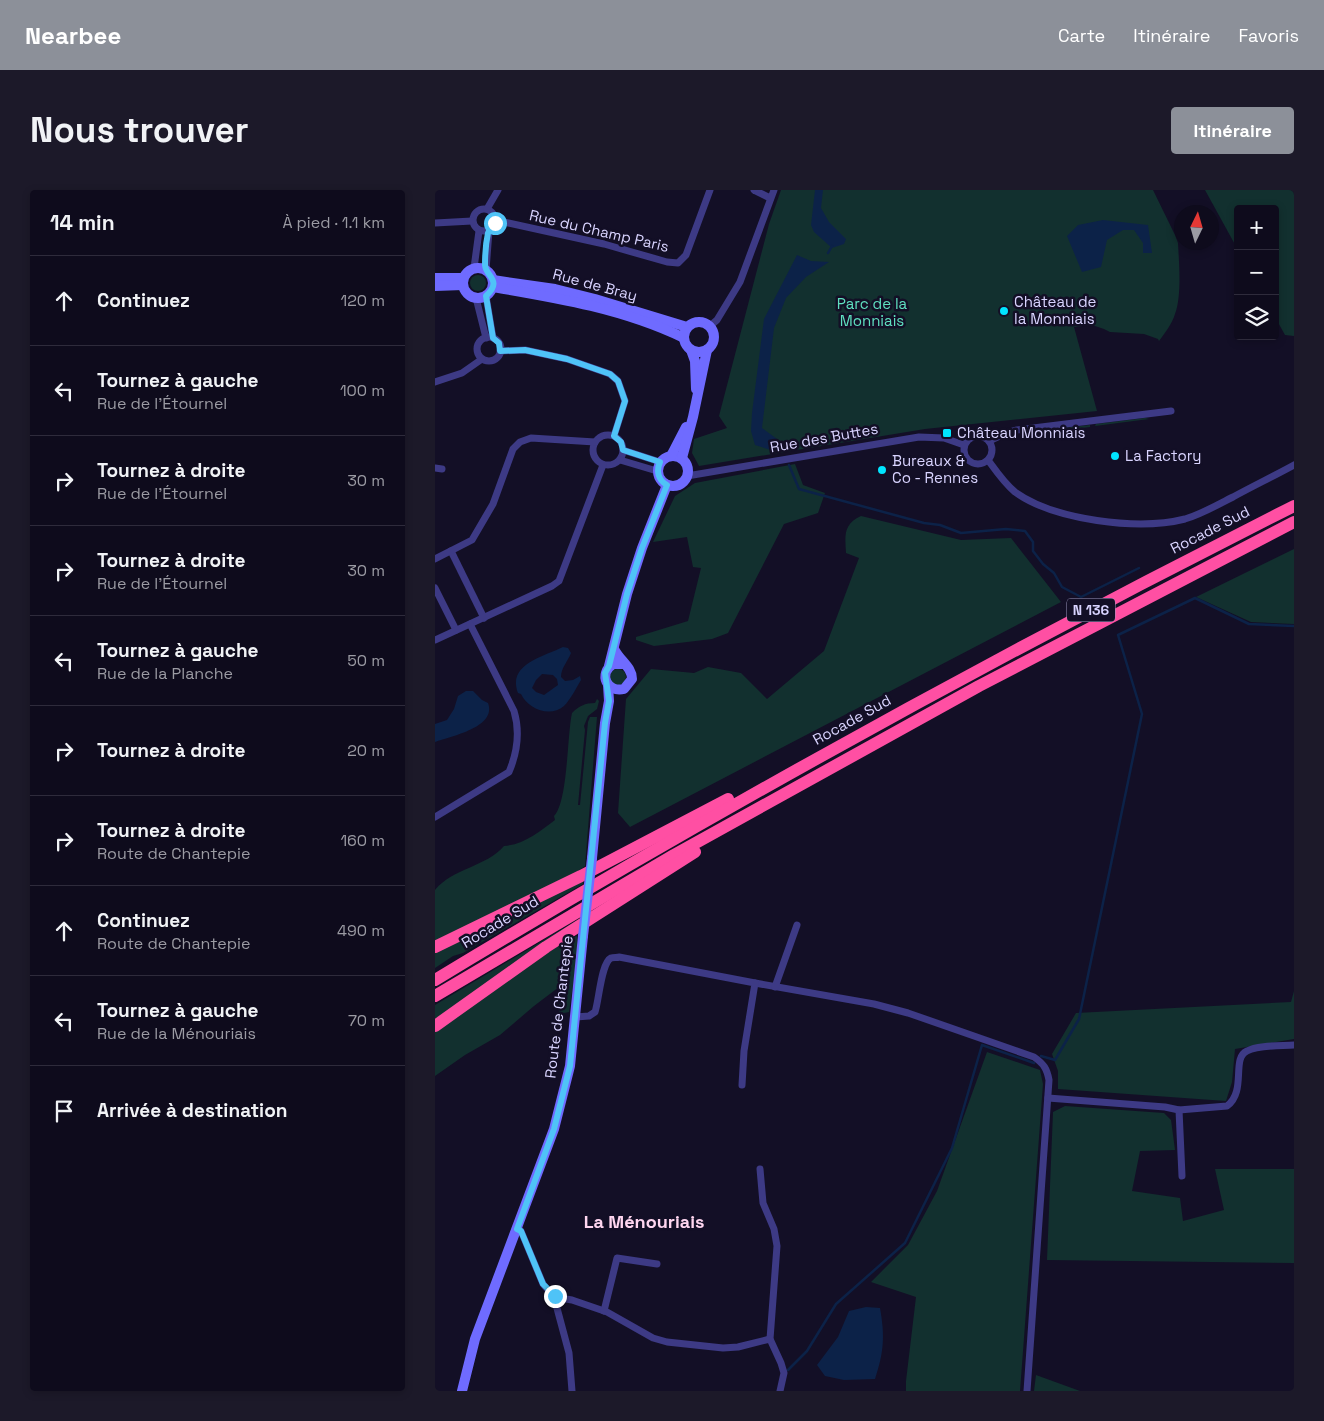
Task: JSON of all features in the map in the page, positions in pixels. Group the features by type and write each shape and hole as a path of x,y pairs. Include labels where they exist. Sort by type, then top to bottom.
{"highway":[{"name":"Rocade Sud","path":"435,980 565,902 768,785 986,665 1294,506"},
{"name":"Rocade Sud","path":"435,996 596,900 987,681 1294,522"},
{"path":"435,947 581,876 722,801 768,785"},
{"path":"435,1026 546,946 724,834 739,819"}],"street":[{"path":"487,209 498,190"},
{"name":"Rue du Champ Paris","path":"495,220 604,244 667,262 678,262 686,254 710,190"},
{"path":"754,190 770,198"},
{"path":"710,326 717,320 740,282 774,190"},
{"path":"479,231 472,221 476,212 487,209 493,213 495,220 489,230 485,264 486,270 489,272 487,290 489,338"},
{"path":"435,223 472,221"},
{"path":"479,231 489,230"},
{"path":"474,268 479,231"},
{"path":"486,270 474,268 470,270 463,282 467,294 487,290"},
{"path":"435,278 463,282"},
{"path":"435,286 463,282"},
{"name":"Rue de Bray","path":"487,290 555,289 687,327"},
{"name":"Rue de Bray","path":"487,290 555,297 594,306 634,318 684,338"},
{"path":"659,467 660,480 667,485 681,484 687,476 688,468 682,458 696,408 707,350 713,344 714,335 710,326 701,322 696,322 687,327 684,338 687,347 696,352 707,350"},
{"path":"489,338 499,343 500,351 494,360 489,361 481,358 477,353 479,343 489,338"},
{"path":"500,351 513,349 567,359 610,374 618,381 625,401 614,436"},
{"path":"659,467 671,456 685,428 696,389 695,362 691,350"},
{"path":"435,382 462,373 481,358"},
{"path":"989,441 992,453 988,460 980,464 972,463 964,453 964,445 970,438 978,436 989,441 1017,430 1171,411"},
{"path":"435,558 472,540 493,504 513,449 519,442 531,438 595,442 603,436 614,436 621,442 623,450 620,460 613,465 603,465 598,462 593,453 595,442"},
{"name":"Rue des Buttes","path":"687,476 919,437 944,438 964,445"},
{"path":"623,450 659,467"},
{"path":"671,456 682,458"},
{"path":"620,460 659,467"},
{"path":"988,460 1008,486 1017,493 1066,514 1087,520 1111,523 1163,522 1185,519 1204,512 1294,465"},
{"path":"435,640 552,586 559,581 603,465"},
{"path":"620,690 616,690 608,685 605,673 609,666 627,594 642,548 667,485"},
{"path":"451,551 484,618"},
{"path":"435,588 456,630"},
{"path":"435,817 509,772 514,760 518,725 470,624"},
{"path":"609,701 620,690 628,686 632,680 630,669 618,658 614,648"},
{"path":"609,666 617,663 624,664"},
{"name":"Route de Chantepie","path":"462,1391 475,1339 554,1129 570,1066 605,723 609,701 608,685"},
{"path":"775,987 797,925"},
{"path":"575,1017 589,1016 595,1012 606,963 611,958 619,957 874,1004 908,1013 1034,1057 1041,1062 1047,1070 1049,1080 1027,1391"},
{"path":"742,1085 744,1051 755,983"},
{"path":"1048,1098 1165,1107 1179,1110 1227,1106 1233,1102 1237,1095 1240,1057 1245,1051 1294,1045"},
{"path":"1179,1110 1182,1176"},
{"path":"760,1169 763,1203 774,1229 777,1246 770,1339 784,1373 780,1391"},
{"path":"517,1229 521,1231 543,1284 555,1296 569,1353 572,1391"},
{"path":"604,1311 617,1258 657,1264"},
{"path":"555,1296 604,1311 653,1338 667,1342 723,1348 738,1347 770,1339"}],"green space":[{"name":"Parc de la Monniais","path":"781,190 1153,190 1174,233 1174,250 1178,250 1179,288 1177,306 1170,325 1159,341 1144,334 1110,332 1092,325 1074,327 1097,411 925,429 699,466 692,453 694,439 727,428 719,416 769,224"},
{"path":"1205,190 1294,190 1294,336 1285,335 1279,324 1279,205 1234,205 1234,243 1219,215 1219,205 1213,205"},
{"path":"478,275 484,277 486,283 484,289 478,291 472,289 470,283 472,277"},
{"path":"1149,419 1095,426 1096,424"},
{"path":"1090,425 1090,427 1046,432 1046,430"},
{"path":"795,464 803,485 825,493 818,513 784,524 728,633 712,639 654,646 636,640 636,637 688,621 701,568 693,567 687,537 653,542 675,496 695,483"},
{"path":"861,516 961,540 1011,538 1061,602 630,827 618,813 626,699 651,669 694,673 708,667 741,673 767,699 824,651 859,558 846,553 846,531 855,519"},
{"path":"1294,549 1294,624 1251,622 1196,597"},
{"path":"615,669 621,669 626,674 624,683 615,685 610,680 610,674"},
{"path":"597,699 599,701 597,709 588,716 584,726 578,805 580,805 588,722 590,717 597,717 585,866 435,942 435,890 451,877 488,859 504,846 518,843 531,837 555,820 554,816 559,808 565,783 572,713 582,705 595,703"},
{"path":"583,879 583,884 463,953 453,956 435,968 435,952"},
{"path":"579,919 435,1023 435,1005"},
{"path":"577,936 577,958 569,1012 559,1014 559,987 500,1035 465,1055 435,1076 435,1032 557,946 560,947 562,942"},
{"path":"1294,991 1294,1039 1235,1049 1232,1082 1226,1101 1058,1089 1058,1071 1052,1054 1076,1013 1291,1002"},
{"path":"987,1052 1040,1070 1043,1084 1020,1391 906,1391 916,1297 871,1282 908,1245 937,1191"},
{"path":"1065,1106 1164,1113 1171,1120 1175,1150 1140,1151 1132,1191 1180,1198 1183,1221 1224,1210 1215,1169 1294,1169 1294,1263 1047,1260 1053,1112"},
{"path":"1036,1375 1080,1391 1034,1391"}],"water":[{"path":"815,190 823,190 821,208 829,222 846,239 844,244 832,248 814,232 811,225"},
{"path":"1103,220 1148,225 1152,253 1143,253 1143,243 1134,230 1123,230 1107,240 1101,267 1082,272 1067,236 1078,225"},
{"path":"797,255 811,261 829,262 806,277 786,298 774,328 762,428 781,442 782,450 774,451 755,445 751,431 752,413 764,319"},
{"path":"563,647 568,648 571,653 563,668 561,677 565,681 573,680 580,676 581,680 571,697 558,710 546,711 534,708 518,693 516,683 518,675 522,668 537,658","holes":["542,674 553,675 557,679 558,685 544,695 532,688"]},
{"path":"466,691 473,691 488,703 489,711 486,718 471,729 435,742 435,724 447,720 454,709 458,696"},
{"path":"866,1307 880,1308 882,1318 883,1344 875,1379 844,1380 825,1376 817,1365 838,1337 849,1311"}],"waterway":[{"path":"828,253 832,246"},
{"path":"789,465 799,489 924,523 940,525 961,533 1006,529 1025,531 1033,542 1033,551 1043,564 1054,573 1062,587 1081,597 1139,568"},
{"path":"1041,1056 1055,1060 1079,1019 1142,714 1118,635 1195,598 1249,624 1294,626"},
{"path":"788,1370 807,1351 836,1304 905,1243 952,1148 982,1045 1034,1063"}],"place":[{"name":"Château de la Monniais","path":"1004,311"},
{"name":"Château Monniais","path":"947,433"},
{"name":"La Factory","path":"1115,456"},
{"name":"Bureaux & Co - Rennes","path":"882,470"}],"district":[{"name":"La Ménouriais","path":"644,1222"}],"route":[{"path":"495,223 489,230 485,264 486,270 492,276 493,284 491,291 486,296 493,338 499,343 500,351 525,350 567,359 610,374 618,381 625,401 614,436 621,442 623,450 660,462 657,471 658,476 667,485 642,548 627,594 609,666 605,673 609,701 605,723 570,1066 554,1129 517,1229 521,1231 543,1284 555,1296"}]}
